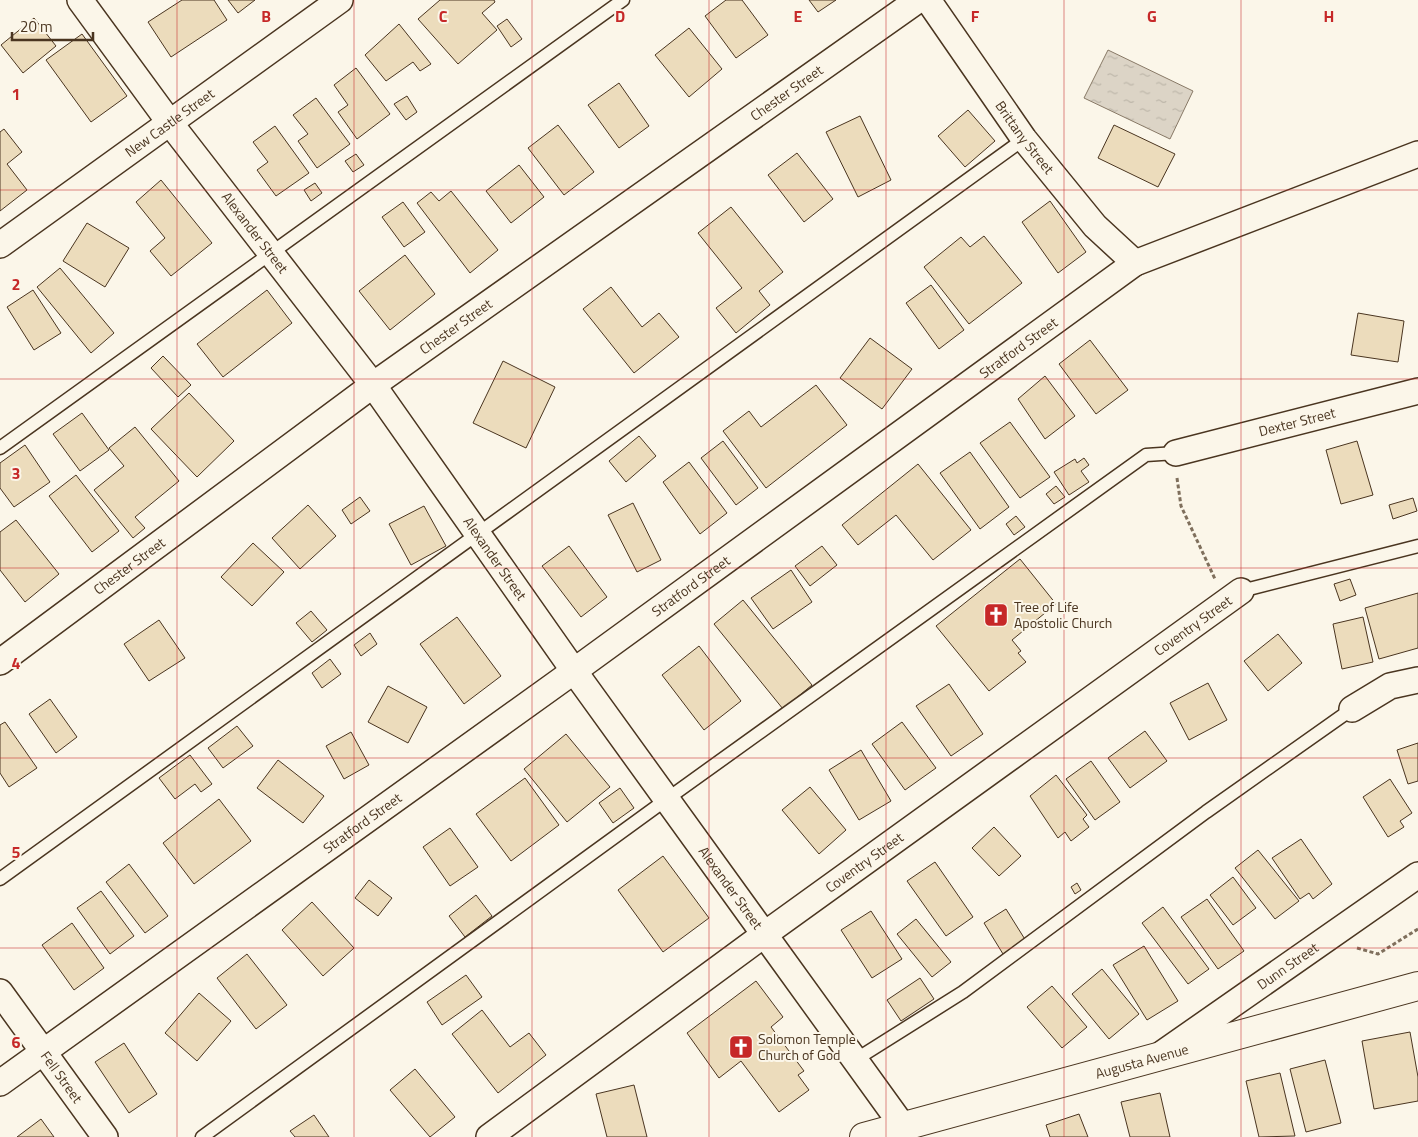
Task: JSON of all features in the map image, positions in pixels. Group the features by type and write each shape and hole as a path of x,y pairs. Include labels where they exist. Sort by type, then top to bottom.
{"main road":[{"name":"Augusta Avenue","path":"864,1137 902,1125 1418,986"}],"street":[{"name":"Alexander Street","path":"80,0 170,123 373,385 574,671 902,1125"},
{"name":"New Castle Street","path":"0,245 340,0"},
{"name":"Chester Street","path":"0,662 373,385 918,0"},
{"name":"Brittany Street","path":"928,0 1024,139 1095,226 1135,263"},
{"name":"Stratford Street","path":"0,1083 574,671 1135,263 1418,154"},
{"name":"Dexter Street","path":"1176,453 1418,390"},
{"name":"Coventry Street","path":"490,1137 765,934 1234,597"},
{"path":"1352,709 1390,686 1418,680"},
{"name":"Dunn Street","path":"1157,1057 1418,875"},
{"name":"Fell Street","path":"0,992 105,1137"}],"lane":[{"path":"0,448 623,0"},
{"path":"0,879 477,532 1024,139"},
{"path":"202,1137 667,799 1146,455 1176,453"},
{"path":"1234,597 1418,546"},
{"path":"855,1060 963,992 1206,812 1352,709"}],"path":[{"path":"1176,453 1181,506 1234,597"},
{"path":"1340,930 1356,948 1378,954 1418,929"}],"water":[{"path":"1108,50 1193,91 1170,139 1084,98"}],"building":[{"path":"182,0 214,0 227,20 171,57 148,22"},
{"path":"228,0 255,0 238,13"},
{"path":"440,0 494,0 495,2 482,13 497,30 458,64 418,19"},
{"path":"726,0 742,0 768,35 736,58 705,16"},
{"path":"809,0 836,0 818,12"},
{"path":"34,18 56,46 23,73 1,45"},
{"path":"507,19 522,39 511,47 497,26"},
{"path":"399,24 431,64 420,71 413,62 386,81 365,55"},
{"path":"689,28 722,69 689,97 655,55"},
{"path":"82,34 127,96 91,122 46,60"},
{"path":"356,68 390,114 357,139 338,112 348,105 334,85"},
{"path":"619,83 649,126 619,148 588,105"},
{"path":"407,96 417,112 406,120 394,104"},
{"path":"316,98 350,144 317,168 298,141 308,134 293,115"},
{"path":"968,110 995,141 965,167 938,136"},
{"path":"860,116 891,180 858,197 826,132"},
{"path":"558,125 594,172 564,195 528,148"},
{"path":"1114,125 1175,154 1158,187 1098,158"},
{"path":"275,126 309,173 276,196 257,170 268,162 253,142"},
{"path":"4,129 22,152 7,164 27,190 0,211 0,132"},
{"path":"797,153 833,199 804,222 768,175"},
{"path":"356,154 364,165 353,172 345,161"},
{"path":"519,165 544,197 511,223 486,191"},
{"path":"161,180 212,243 171,276 150,251 165,238 136,202"},
{"path":"315,183 322,193 311,201 304,190"},
{"path":"451,191 498,250 470,273 417,203 431,192 439,201"},
{"path":"1050,201 1086,252 1058,273 1022,222"},
{"path":"403,202 425,232 404,247 382,217"},
{"path":"731,207 783,272 759,291 770,305 736,333 716,308 742,288 698,233"},
{"path":"87,223 129,248 105,287 63,261"},
{"path":"984,236 1022,283 969,324 924,267 961,237 970,247"},
{"path":"405,255 435,294 390,330 359,291"},
{"path":"60,268 114,333 91,353 37,287"},
{"path":"931,285 964,330 939,349 906,303"},
{"path":"611,287 642,327 659,313 679,337 634,373 583,309"},
{"path":"33,290 61,333 34,350 7,307"},
{"path":"267,290 292,323 223,377 197,344"},
{"path":"1358,313 1404,321 1398,362 1351,355"},
{"path":"870,338 912,369 882,409 840,378"},
{"path":"1090,340 1128,390 1096,414 1059,364"},
{"path":"163,356 191,385 178,397 151,368"},
{"path":"503,361 555,387 526,448 473,423"},
{"path":"1045,376 1075,416 1045,439 1018,399"},
{"path":"816,385 847,425 766,488 723,431 749,411 761,427"},
{"path":"189,393 234,441 197,477 151,429"},
{"path":"82,413 109,450 80,471 53,434"},
{"path":"1010,422 1050,477 1020,498 980,443"},
{"path":"135,427 179,481 135,517 145,528 133,538 94,490 124,466 109,448"},
{"path":"639,436 656,456 626,482 609,461"},
{"path":"723,441 758,488 736,505 701,458"},
{"path":"1357,441 1373,495 1341,504 1326,450"},
{"path":"25,445 50,482 14,507 0,488 0,463"},
{"path":"970,452 1009,507 980,529 940,473"},
{"path":"1084,458 1089,465 1081,471 1089,482 1069,495 1054,472 1075,459 1077,463"},
{"path":"689,462 727,513 700,534 663,482"},
{"path":"918,464 971,530 933,560 896,515 858,545 842,525"},
{"path":"76,475 119,531 92,552 49,496"},
{"path":"1056,486 1065,497 1054,504 1046,494"},
{"path":"360,497 370,511 351,524 342,510"},
{"path":"1413,498 1417,511 1393,519 1389,505"},
{"path":"633,503 661,560 637,572 608,515"},
{"path":"308,505 336,536 300,569 272,538"},
{"path":"424,506 446,546 411,565 389,524"},
{"path":"1016,516 1025,527 1014,535 1006,524"},
{"path":"16,520 59,574 25,602 0,570 0,532"},
{"path":"253,543 284,572 252,606 221,577"},
{"path":"569,546 607,597 581,617 542,566"},
{"path":"822,546 837,565 810,586 795,566"},
{"name":"Tree of Life Apostolic Church","path":"1020,559 1056,604 1012,640 1021,651 1018,653 1026,662 989,691 936,626"},
{"path":"791,570 812,602 773,629 751,598"},
{"path":"1350,579 1356,595 1340,601 1334,584"},
{"path":"1418,593 1418,648 1379,659 1365,608"},
{"path":"743,600 812,685 783,709 714,624"},
{"path":"311,611 327,630 312,642 296,623"},
{"path":"457,617 501,676 464,704 420,644"},
{"path":"1363,617 1373,662 1342,669 1333,624"},
{"path":"159,620 185,658 149,681 124,644"},
{"path":"370,633 377,644 361,656 354,645"},
{"path":"1278,634 1302,663 1268,691 1244,661"},
{"path":"699,646 741,701 704,730 662,675"},
{"path":"330,659 341,674 322,688 312,673"},
{"path":"1208,683 1227,720 1189,740 1170,703"},
{"path":"949,684 983,734 951,756 916,706"},
{"path":"388,686 427,707 408,743 368,722"},
{"path":"50,699 77,737 56,753 29,714"},
{"path":"5,722 37,768 9,787 0,773 0,725"},
{"path":"902,722 936,768 905,790 872,744"},
{"path":"237,726 253,746 223,768 208,748"},
{"path":"1145,731 1167,761 1130,788 1108,758"},
{"path":"351,732 369,765 344,779 326,746"},
{"path":"566,734 610,787 567,822 524,769"},
{"path":"1418,743 1418,781 1408,784 1397,750"},
{"path":"861,750 891,801 859,820 829,770"},
{"path":"190,755 212,784 201,792 195,784 175,799 159,778"},
{"path":"278,760 324,796 303,823 257,788"},
{"path":"1091,761 1120,802 1095,820 1066,779"},
{"path":"1056,775 1087,815 1083,819 1089,827 1071,841 1065,832 1058,838 1030,796"},
{"path":"525,778 559,825 511,861 476,814"},
{"path":"1390,779 1412,813 1400,821 1404,827 1388,837 1363,797"},
{"path":"810,787 846,830 819,854 782,810"},
{"path":"620,788 634,808 613,823 599,803"},
{"path":"219,799 251,841 194,884 163,843"},
{"path":"994,827 1021,856 999,876 972,848"},
{"path":"450,828 478,867 450,886 423,847"},
{"path":"1301,839 1332,884 1313,899 1309,893 1300,899 1272,858"},
{"path":"1258,850 1299,901 1275,919 1235,868"},
{"path":"663,856 709,918 663,952 618,890"},
{"path":"935,862 973,917 946,936 907,881"},
{"path":"129,864 168,916 145,933 106,882"},
{"path":"1233,877 1256,908 1233,925 1210,895"},
{"path":"369,880 392,898 378,916 355,898"},
{"path":"1077,883 1081,890 1075,894 1071,887"},
{"path":"101,891 134,936 110,954 77,908"},
{"path":"476,895 492,916 465,937 449,916"},
{"path":"1207,899 1244,951 1218,969 1181,917"},
{"path":"312,902 354,948 323,976 282,930"},
{"path":"1163,907 1209,969 1188,984 1142,923"},
{"path":"1006,909 1026,941 1003,954 984,923"},
{"path":"871,911 902,959 872,978 841,930"},
{"path":"916,919 951,962 932,977 897,934"},
{"path":"72,923 104,968 74,990 42,945"},
{"path":"1144,946 1178,1001 1147,1020 1113,965"},
{"path":"247,954 287,1005 256,1029 217,978"},
{"path":"1102,969 1139,1014 1109,1039 1072,994"},
{"path":"466,975 482,997 442,1025 427,1002"},
{"path":"920,978 934,999 901,1021 887,1000"},
{"name":"Solomon Temple Church of God","path":"756,981 783,1017 771,1027 804,1071 798,1075 809,1090 779,1112 741,1061 719,1078 687,1033"},
{"path":"1052,986 1087,1027 1062,1048 1027,1007"},
{"path":"199,993 231,1021 197,1061 165,1033"},
{"path":"482,1010 510,1047 529,1033 546,1055 498,1093 452,1034"},
{"path":"1410,1032 1418,1077 1418,1101 1374,1109 1362,1041"},
{"path":"124,1043 157,1094 129,1113 95,1062"},
{"path":"1325,1060 1341,1123 1306,1132 1290,1069"},
{"path":"415,1069 455,1117 430,1137 390,1090"},
{"path":"1280,1073 1295,1136 1259,1137 1246,1081"},
{"path":"634,1085 647,1137 607,1137 596,1094"},
{"path":"1160,1093 1170,1137 1130,1137 1121,1102"},
{"path":"1079,1114 1088,1137 1050,1137 1046,1125"},
{"path":"314,1115 329,1137 295,1137 290,1131"},
{"path":"41,1119 54,1137 17,1137"}],"place":[{"name":"Tree of Life Apostolic Church","path":"996,615"},
{"name":"Solomon Temple Church of God","path":"741,1047"}]}
